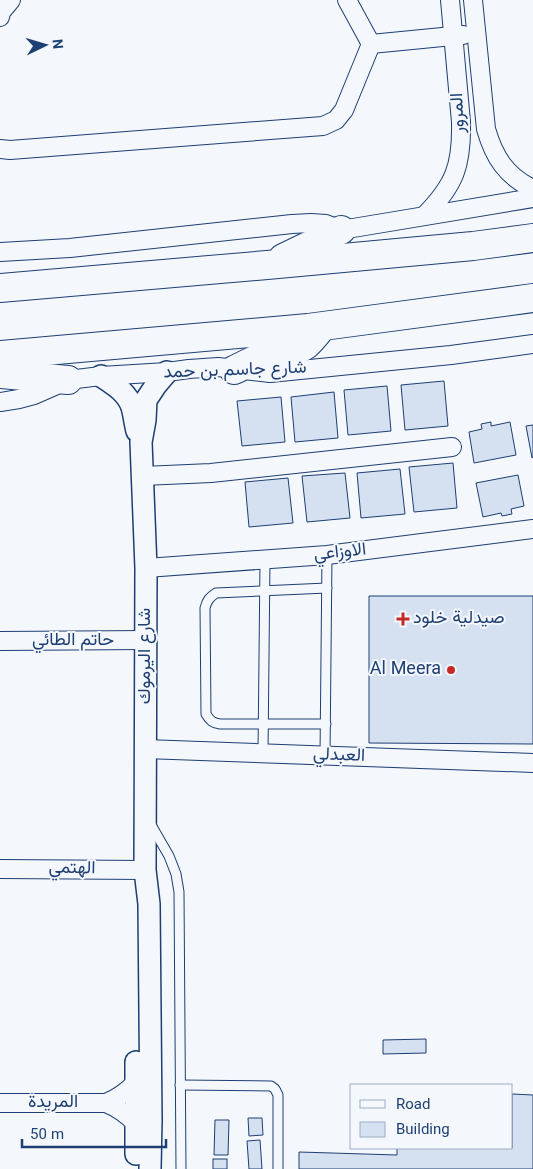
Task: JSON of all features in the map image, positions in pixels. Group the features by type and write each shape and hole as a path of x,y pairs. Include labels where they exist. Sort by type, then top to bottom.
{"main road":[{"path":"268,266 341,230"},
{"path":"0,288 268,266 492,244 533,238"},
{"path":"456,308 533,283"},
{"name":"شارع جاسم بن حمد","path":"0,355 322,326 533,298"},
{"path":"234,370 268,355 305,346 314,338 322,326"},
{"path":"0,374 68,380"}],"street":[{"path":"0,17 11,0"},
{"path":"347,0 371,44"},
{"name":"المرور","path":"424,216 445,192 460,158 462,137 450,0"},
{"name":"المرور","path":"473,0 486,129 497,157 508,172 533,189"},
{"path":"371,44 476,35"},
{"path":"0,149 10,150 324,126 336,120 344,110 371,44"},
{"path":"0,252 70,248 292,224 326,224 341,230 533,198"},
{"name":"شارع جاسم بن حمد","path":"0,402 34,395 68,380 100,376 218,367 270,373 451,355 533,344"},
{"path":"141,442 146,420 146,400 167,372"},
{"path":"100,376 116,386 127,397 141,442"},
{"name":"شارع اليرموك","path":"141,442 146,568 145,870 149,904 150,1169"},
{"path":"143,476 211,473 452,447"},
{"name":"الاوزاعي","path":"146,568 327,555 533,530"},
{"name":"حاتم الطائي","path":"0,641 146,640"},
{"name":"العبدلي","path":"145,748 533,763"},
{"name":"الهتمي","path":"0,868 145,870"},
{"name":"شارع اليرموك","path":"135,1169 138,915 140,892 145,870"},
{"path":"106,1103 125,1092 136,1082"},
{"name":"المريدة","path":"0,1103 106,1103 118,1108 136,1124"}],"lane":[{"path":"325,756 327,555"},
{"path":"263,753 265,560"},
{"path":"326,724 214,723 209,719 206,714 205,608 210,596 216,593 327,588"},
{"path":"145,815 170,856 179,892 181,1169"},
{"path":"180,1085 271,1086 275,1089 278,1096 278,1169"}],"building":[{"path":"444,381 448,426 405,430 401,385"},
{"path":"387,386 391,431 348,435 344,390"},
{"path":"334,392 338,438 295,442 291,397"},
{"path":"281,397 285,442 242,446 237,401"},
{"path":"491,422 491,426 510,422 516,455 474,463 469,432 482,429 481,424"},
{"path":"533,425 533,457 532,458 526,426"},
{"path":"453,463 457,508 414,512 409,467"},
{"path":"400,469 405,514 361,518 357,473"},
{"path":"345,473 350,518 307,522 302,476"},
{"path":"518,475 524,506 511,509 512,514 502,516 501,513 483,517 476,483"},
{"path":"288,478 293,523 249,527 245,482"},
{"name":"Al Meera","path":"369,596 533,596 533,744 369,743"},
{"path":"426,1039 426,1053 383,1054 383,1040"},
{"path":"513,1094 533,1095 533,1169 299,1169 299,1152 397,1155 397,1149 513,1149"},
{"path":"248,1118 262,1118 263,1135 249,1136"},
{"path":"215,1120 229,1120 228,1155 214,1155"},
{"path":"260,1140 262,1169 249,1169 247,1141"},
{"path":"213,1159 227,1159 227,1169 213,1169"}],"place":[{"name":"صيدلية خلود","path":"403,619"},
{"name":"Al Meera","path":"451,670"}]}
